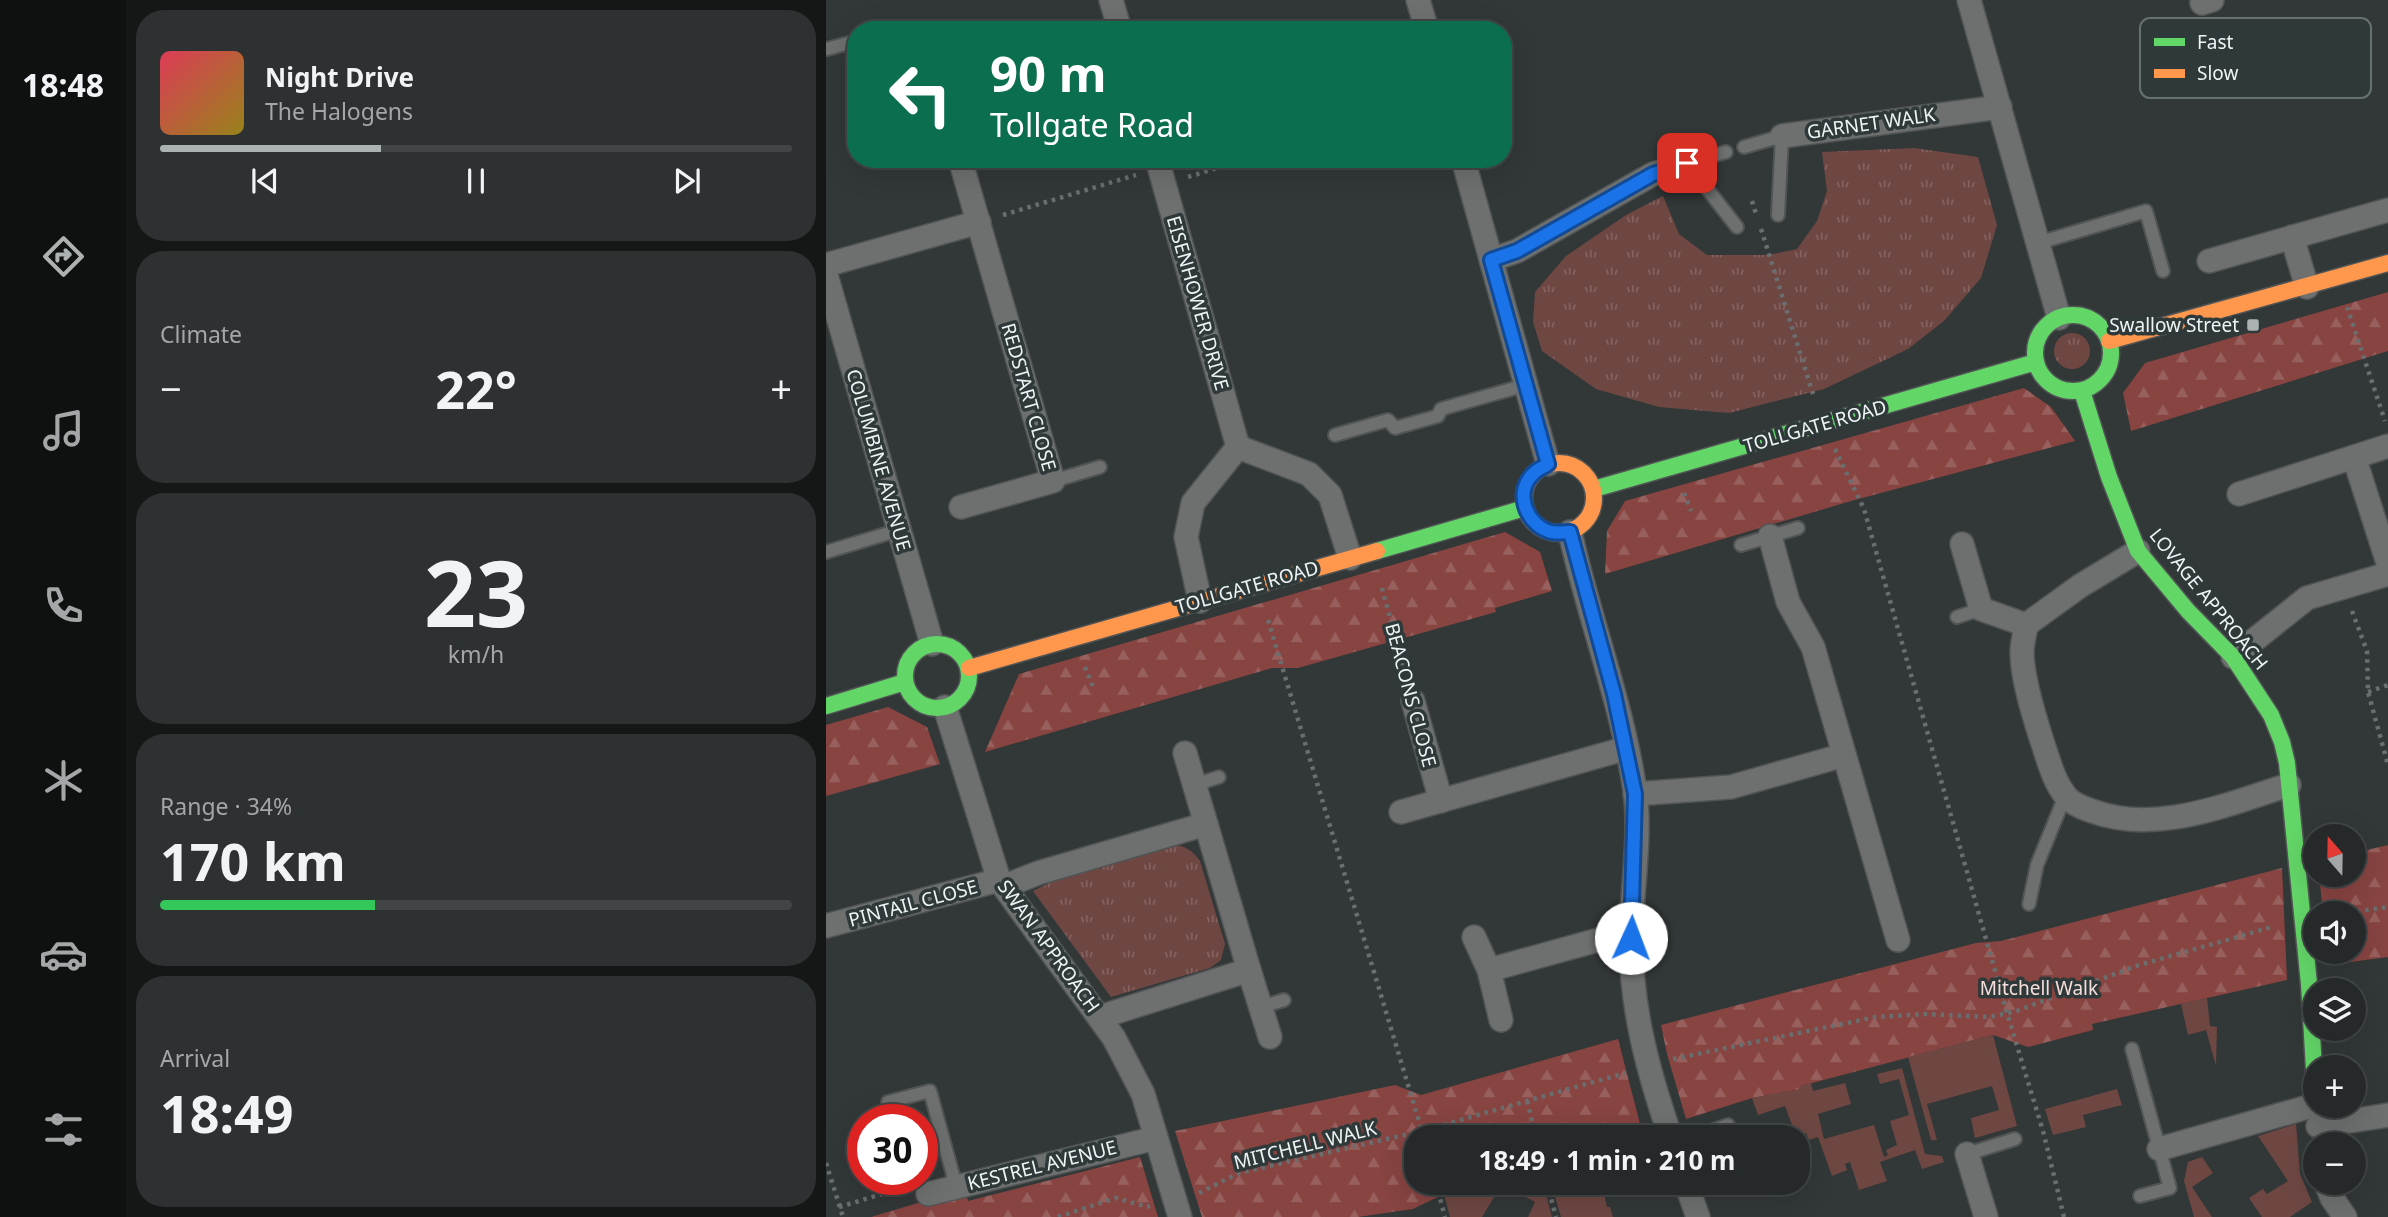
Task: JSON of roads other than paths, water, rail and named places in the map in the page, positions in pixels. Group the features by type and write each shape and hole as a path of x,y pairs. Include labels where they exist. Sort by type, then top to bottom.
{"street":[{"path":"1111,0 1117,21"},
{"path":"1418,0 1424,21"},
{"path":"1969,0 2059,318"},
{"name":"GARNET WALK","path":"1782,136 2000,107"},
{"path":"1491,260 1517,251 1653,174 1687,163"},
{"name":"REDSTART CLOSE","path":"961,507 1053,481 963,168"},
{"path":"1465,168 1548,464"},
{"name":"EISENHOWER DRIVE","path":"1160,170 1238,447"},
{"path":"2209,261 2388,210"},
{"path":"826,265 979,222"},
{"path":"2292,237 2307,287"},
{"path":"2109,341 2388,262"},
{"name":"COLUMBINE AVENUE","path":"826,275 932,644"},
{"path":"2074,315 2090,318 2102,328 2109,341 2111,357 2107,372 2096,384 2082,391 2062,390 2045,380 2036,362 2037,344 2045,328 2059,318 2074,315"},
{"name":"TOLLGATE ROAD","path":"1594,489 2036,362"},
{"name":"LOVAGE APPROACH","path":"2082,391 2109,477 2138,551 2188,611 2233,657 2271,715 2282,742 2303,918 2313,1055"},
{"path":"2239,494 2388,446"},
{"path":"1200,601 1186,537 1193,503 1238,447 1309,474 1330,495 1350,558"},
{"path":"2354,457 2388,563"},
{"path":"1567,463 1584,472 1594,489 1594,507 1586,523 1570,532 1551,533 1535,524 1525,508 1524,489 1533,474 1548,464 1567,463"},
{"name":"TOLLGATE ROAD","path":"969,668 1525,508"},
{"path":"1570,532 1627,748 1635,794 1631,938 1637,1016 1647,1066 1667,1125"},
{"path":"1770,536 1788,602 1813,647 1898,940"},
{"path":"1962,544 1981,609 2026,625"},
{"path":"2138,551 2080,586 2026,625 2022,653 2032,710 2051,768 2065,796 2082,808 2110,818 2140,821 2202,811 2289,785"},
{"path":"2233,657 2307,598 2388,574"},
{"path":"932,644 947,645 961,654 969,668 968,684 960,699 946,707 928,707 913,698 905,682 907,665 916,651 932,644"},
{"path":"826,706 905,682"},
{"name":"BEACONS CLOSE","path":"1413,701 1441,801"},
{"name":"SWAN APPROACH","path":"946,707 1002,883 1114,1038 1143,1094 1180,1217"},
{"path":"1401,812 1627,748"},
{"path":"1185,753 1270,1037"},
{"path":"1635,794 1731,787 1844,755"},
{"name":"PINTAIL CLOSE","path":"826,926 1002,883 1206,824"},
{"path":"1474,937 1489,970 1502,1020"},
{"path":"1489,970 1609,937 1631,938"},
{"path":"1100,1017 1249,970"},
{"path":"2159,1149 2317,1120 2388,1115"},
{"name":"KESTREL AVENUE","path":"938,1191 1156,1138"},
{"path":"1967,1154 1986,1217"},
{"path":"1690,1195 1698,1217"},
{"path":"2331,1195 2345,1217"}],"lane":[{"path":"828,49 847,44"},
{"path":"1778,215 1782,136"},
{"name":"GARNET WALK","path":"1744,147 1782,136"},
{"path":"1726,152 1687,163 1737,227"},
{"path":"2038,243 2146,211 2163,271"},
{"path":"1335,435 1388,420 1395,428 1438,416 1441,410 1526,385"},
{"path":"1053,481 1100,467"},
{"path":"1741,545 1798,528"},
{"path":"826,552 899,530"},
{"path":"1957,617 1981,609"},
{"path":"1194,785 1219,777"},
{"path":"2029,904 2037,865 2065,796"},
{"path":"1261,1007 1284,1000"},
{"path":"2132,1049 2170,1188 2140,1196"},
{"path":"888,1102 930,1091 956,1186"},
{"path":"1967,1154 2015,1139"}],"place":[{"name":"Swallow Street","path":"2253,325"}],"park label":[{"name":"Mitchell Walk","path":"2039,988"}]}
